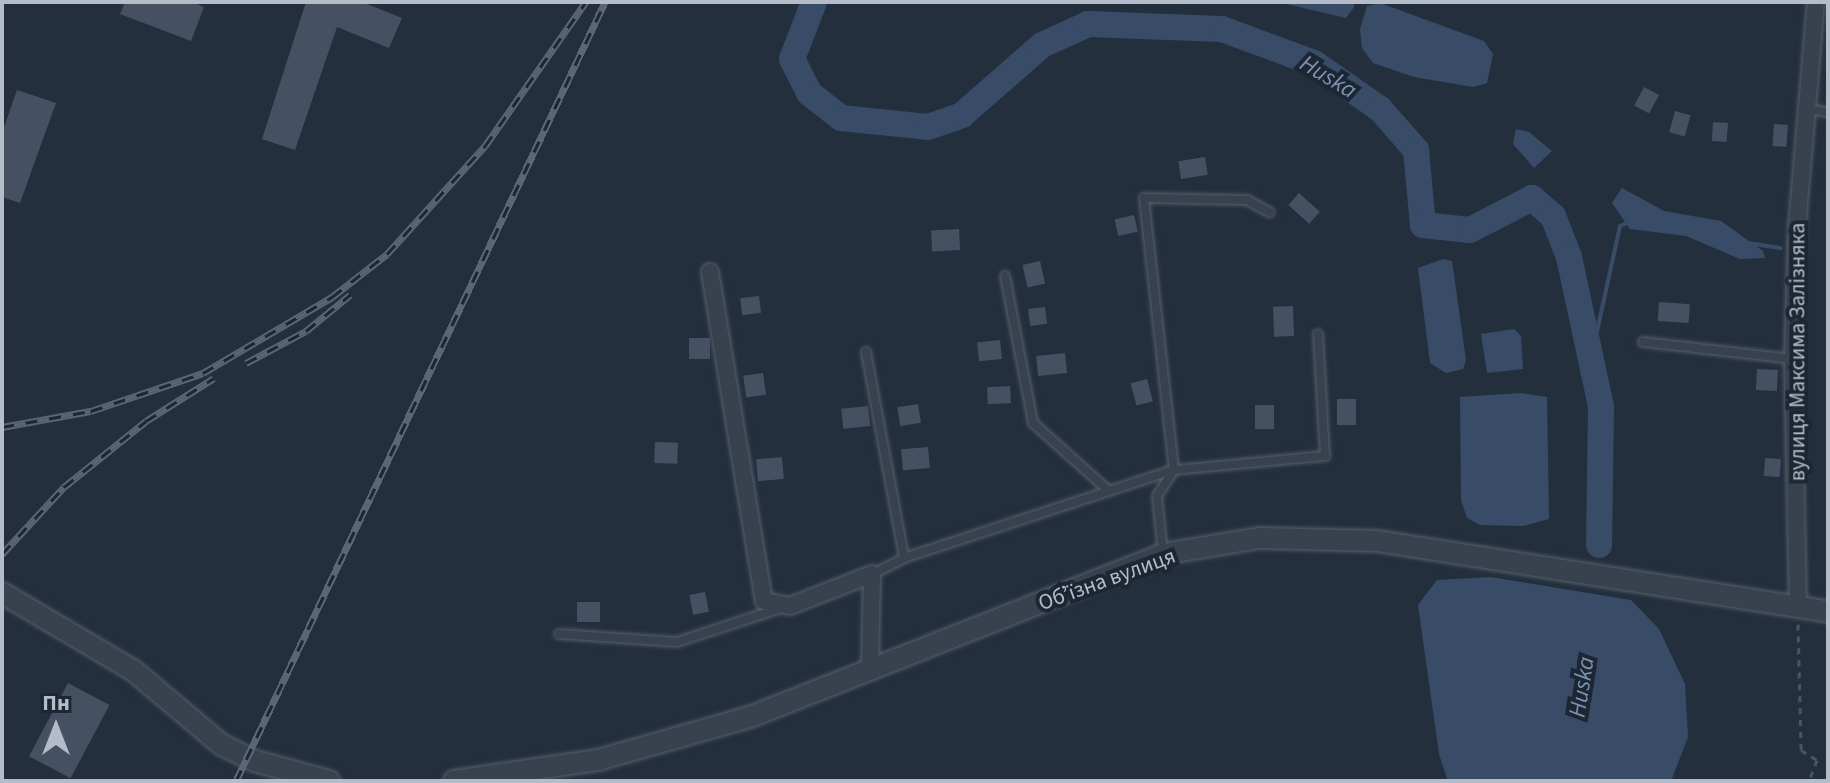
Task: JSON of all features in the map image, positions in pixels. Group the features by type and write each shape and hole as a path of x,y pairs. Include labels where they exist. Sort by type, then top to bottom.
{"street":[{"name":"вулиця Максима Залізняка","path":"1798,607 1793,359 1808,109 1821,28 1816,2"},
{"path":"710,272 764,601 790,606 872,574 870,672"},
{"name":"Обʼїзна вулиця","path":"454,781 598,760 750,717 1163,554 1260,538 1377,541 1828,612"},
{"path":"2,593 134,671 222,745 247,758 329,781"}],"lane":[{"path":"1808,109 1828,112"},
{"path":"1163,554 1157,496 1174,470 1144,198 1247,200 1270,213"},
{"path":"1005,276 1033,423 1109,491"},
{"path":"872,574 904,558 1174,470 1325,456 1318,334"},
{"path":"1643,342 1793,359"},
{"path":"866,352 904,558"},
{"path":"559,634 677,642 790,606"}],"path":[{"path":"1798,607 1801,750 1817,760 1809,781"}],"water":[{"path":"1278,2 1354,2 1354,7 1346,18"},
{"path":"1380,3 1484,41 1493,54 1487,83 1473,87 1414,77 1373,63 1362,48 1360,29 1367,6"},
{"path":"1516,129 1529,132 1552,151 1534,168 1513,144"},
{"path":"1622,188 1664,211 1721,221 1763,251 1765,258 1740,259 1686,236 1630,229 1612,203"},
{"path":"1443,259 1452,261 1466,360 1463,369 1446,373 1430,363 1418,268"},
{"path":"1514,329 1521,336 1523,369 1487,373 1481,334"},
{"path":"1521,393 1547,397 1549,519 1523,526 1480,525 1467,518 1461,500 1460,397"},
{"path":"1491,577 1631,600 1659,629 1685,684 1688,737 1671,781 1448,781 1439,754 1418,605 1437,580"}],"building":[{"path":"125,2 192,2 204,7 191,41 120,14"},
{"path":"306,2 362,2 402,18 389,48 337,27 295,150 262,139"},
{"path":"1644,87 1659,95 1649,114 1634,106"},
{"path":"17,90 56,103 20,203 2,197 2,133"},
{"path":"1675,111 1690,115 1685,136 1669,132"},
{"path":"1713,122 1728,123 1727,142 1712,141"},
{"path":"1774,124 1788,125 1786,147 1772,146"},
{"path":"1205,157 1208,175 1181,179 1178,161"},
{"path":"1299,193 1320,212 1309,224 1288,205"},
{"path":"1134,215 1138,232 1118,236 1115,219"},
{"path":"959,229 960,250 932,251 931,230"},
{"path":"1040,261 1045,283 1028,287 1022,265"},
{"path":"759,296 761,313 742,315 740,298"},
{"path":"1659,302 1690,304 1689,323 1658,321"},
{"path":"1293,306 1294,336 1274,337 1273,307"},
{"path":"1045,307 1047,324 1030,326 1028,309"},
{"path":"689,338 710,338 710,359 689,359"},
{"path":"1000,340 1002,359 979,361 977,342"},
{"path":"1065,353 1067,373 1038,376 1036,356"},
{"path":"1757,369 1778,370 1777,391 1756,390"},
{"path":"763,373 766,395 746,398 743,376"},
{"path":"1147,379 1153,401 1137,406 1131,383"},
{"path":"1010,386 1011,403 988,404 987,387"},
{"path":"1337,399 1356,399 1356,425 1337,425"},
{"path":"918,404 921,423 900,426 897,407"},
{"path":"1255,405 1274,405 1274,429 1255,429"},
{"path":"868,406 870,426 843,429 841,409"},
{"path":"655,442 678,443 677,464 654,463"},
{"path":"928,447 930,468 903,470 901,449"},
{"path":"782,457 784,479 758,481 756,459"},
{"path":"1765,458 1781,459 1780,477 1764,476"},
{"path":"705,592 709,612 693,615 689,595"},
{"path":"577,602 600,602 600,622 577,622"},
{"path":"68,683 109,705 71,778 29,756"}],"waterway":[{"name":"Huska","path":"814,2 792,59 809,93 841,118 928,127 962,115 1042,45 1088,24 1222,29 1314,63 1380,109 1416,150 1423,225 1470,230 1532,198 1553,216 1569,257 1601,406 1599,545"},
{"path":"1591,359 1620,226 1627,223"},
{"path":"1748,243 1781,248"}],"railway":[{"path":"2,427 91,411 203,373 332,297 387,254 485,146 586,2"},
{"path":"236,781 605,2"},
{"path":"246,363 306,331 350,295"},
{"path":"2,554 64,487 146,421 214,378"}]}
